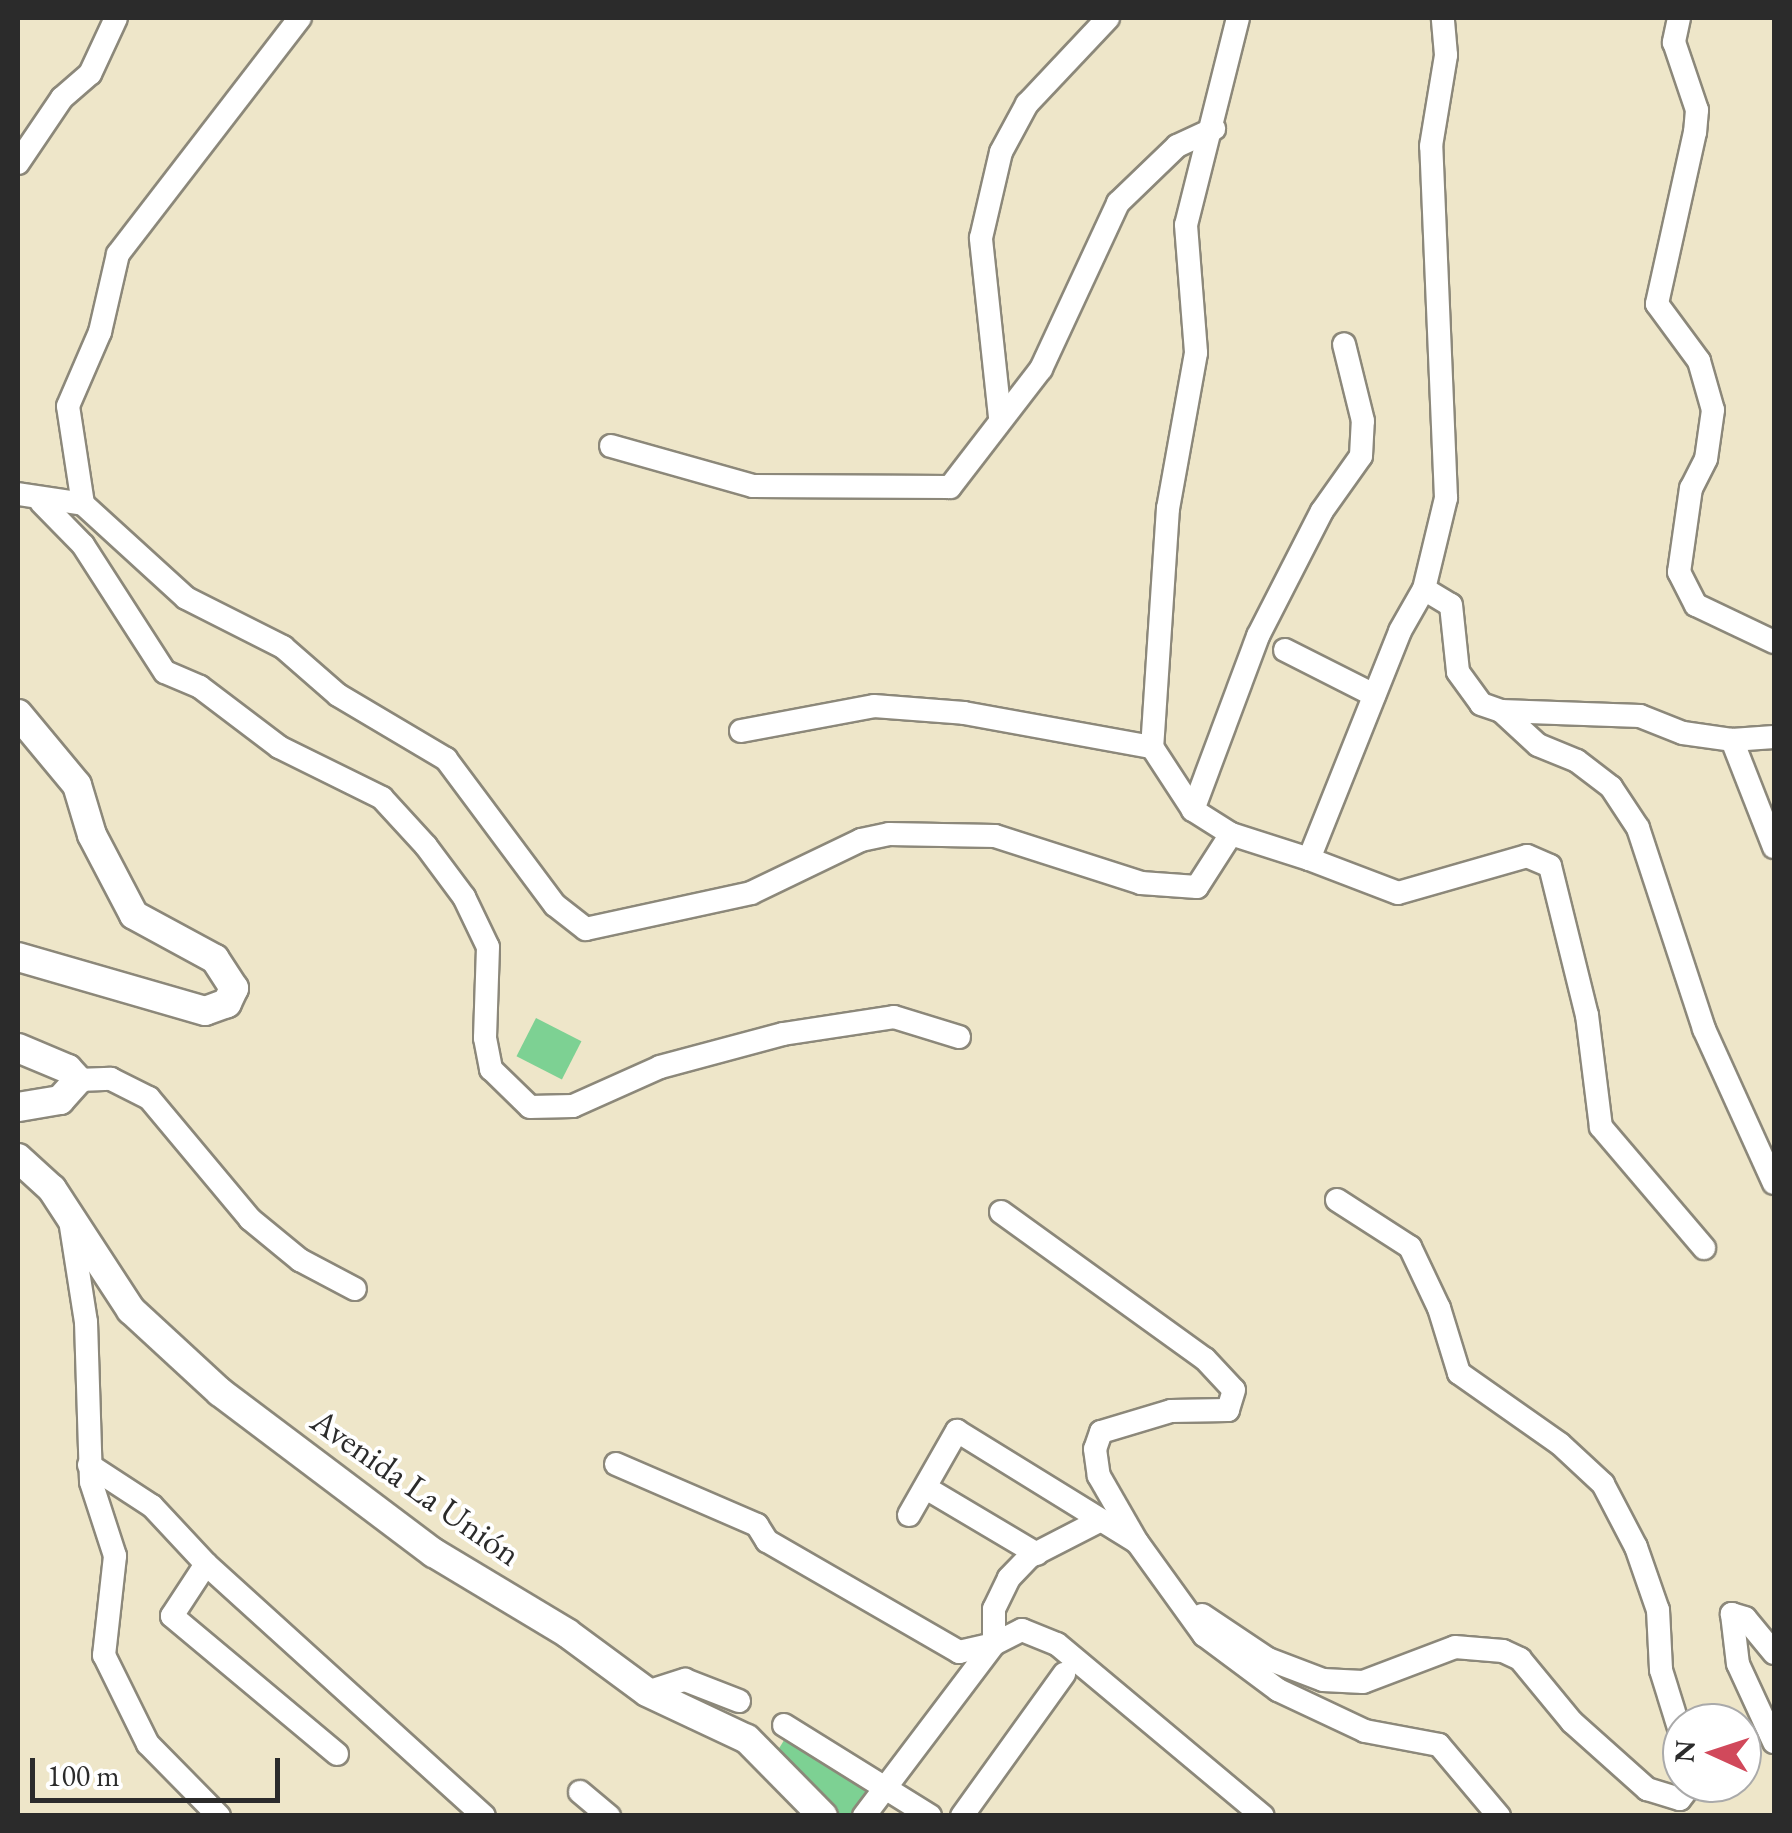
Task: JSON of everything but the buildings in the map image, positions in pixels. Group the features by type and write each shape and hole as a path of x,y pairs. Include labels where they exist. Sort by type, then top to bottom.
{"main road":[{"path":"18,714 77,785 92,835 134,915 215,959 234,988 227,1003 205,1011 18,957"},
{"path":"18,1048 68,1069 78,1080 60,1100 18,1107"},
{"name":"Avenida La Unión","path":"18,1158 52,1189 130,1310 220,1392 434,1553 567,1634 646,1692 747,1739 824,1816"}],"street":[{"path":"18,163 62,98 90,74 116,18"},
{"path":"300,18 235,110 118,254 100,332 68,406 84,504 186,598 283,647 338,695 446,759 556,905 586,930 751,894 861,840 889,834 996,836 1142,883 1196,887 1231,834"},
{"path":"1000,417 982,238 1000,152 1027,104 1108,18"},
{"path":"1238,18 1214,129 1186,224 1196,353 1168,508 1152,747 1194,810 1231,834 1398,893 1526,856 1550,866 1588,1015 1601,1127 1704,1248"},
{"path":"1309,859 1374,695 1424,589 1446,498 1431,146 1446,54 1442,18"},
{"path":"1679,18 1674,42 1696,110 1696,132 1656,304 1699,361 1713,410 1706,459 1691,488 1679,572 1687,598 1696,605 1774,642"},
{"path":"610,446 753,486 950,486 1041,369 1118,203 1177,146 1214,129"},
{"path":"1194,810 1258,636 1322,511 1362,456 1363,421 1344,344"},
{"path":"18,494 40,502 84,504"},
{"path":"40,502 83,546 164,672 200,688 279,747 382,798 426,846 464,897 488,947 484,1038 491,1070 530,1107 573,1106 660,1067 783,1034 894,1017 958,1037"},
{"path":"1424,589 1451,606 1458,672 1467,692 1501,711 1529,739 1611,787 1638,828 1704,1029 1774,1183"},
{"path":"1284,650 1374,695"},
{"path":"741,731 874,706 964,713 1152,747"},
{"path":"1501,711 1640,716 1683,733 1732,740 1774,737"},
{"path":"1732,740 1774,847"},
{"path":"78,1080 112,1079 149,1098 250,1218 300,1260 354,1290"},
{"path":"1337,1200 1410,1247 1466,1381 1560,1444 1603,1484 1636,1547 1658,1610 1661,1670 1671,1703"},
{"path":"1001,1212 1205,1359 1234,1390 1228,1410 1171,1411 1101,1432 1094,1449 1099,1476 1137,1542 1164,1585 1204,1635 1278,1690 1365,1731 1439,1745 1499,1816"},
{"path":"70,1216 86,1322 89,1465 115,1556 104,1636 110,1675 148,1744 219,1816"},
{"path":"909,1515 957,1431 1137,1542"},
{"path":"616,1464 757,1526 767,1541 950,1648 972,1652 1022,1630 1057,1644 1263,1816"},
{"path":"89,1465 152,1506 206,1564 484,1816"},
{"path":"926,1488 1037,1554"},
{"path":"864,1816 994,1644 994,1609 1008,1578 1037,1554 1099,1521"},
{"path":"206,1564 172,1616 338,1754"},
{"path":"1164,1585 1268,1659 1323,1680 1363,1682 1455,1647 1503,1652 1520,1658 1572,1722 1647,1790 1662,1794"},
{"path":"1774,1653 1740,1613 1730,1617 1738,1664 1774,1742"},
{"path":"962,1816 1064,1674"},
{"path":"646,1692 685,1680 738,1701"},
{"path":"784,1724 930,1816"},
{"path":"580,1792 609,1816"}],"green space":[{"path":"536,1018 581,1041 562,1079 516,1056"},
{"path":"786,1737 876,1791 858,1815 831,1815 775,1755"}]}
